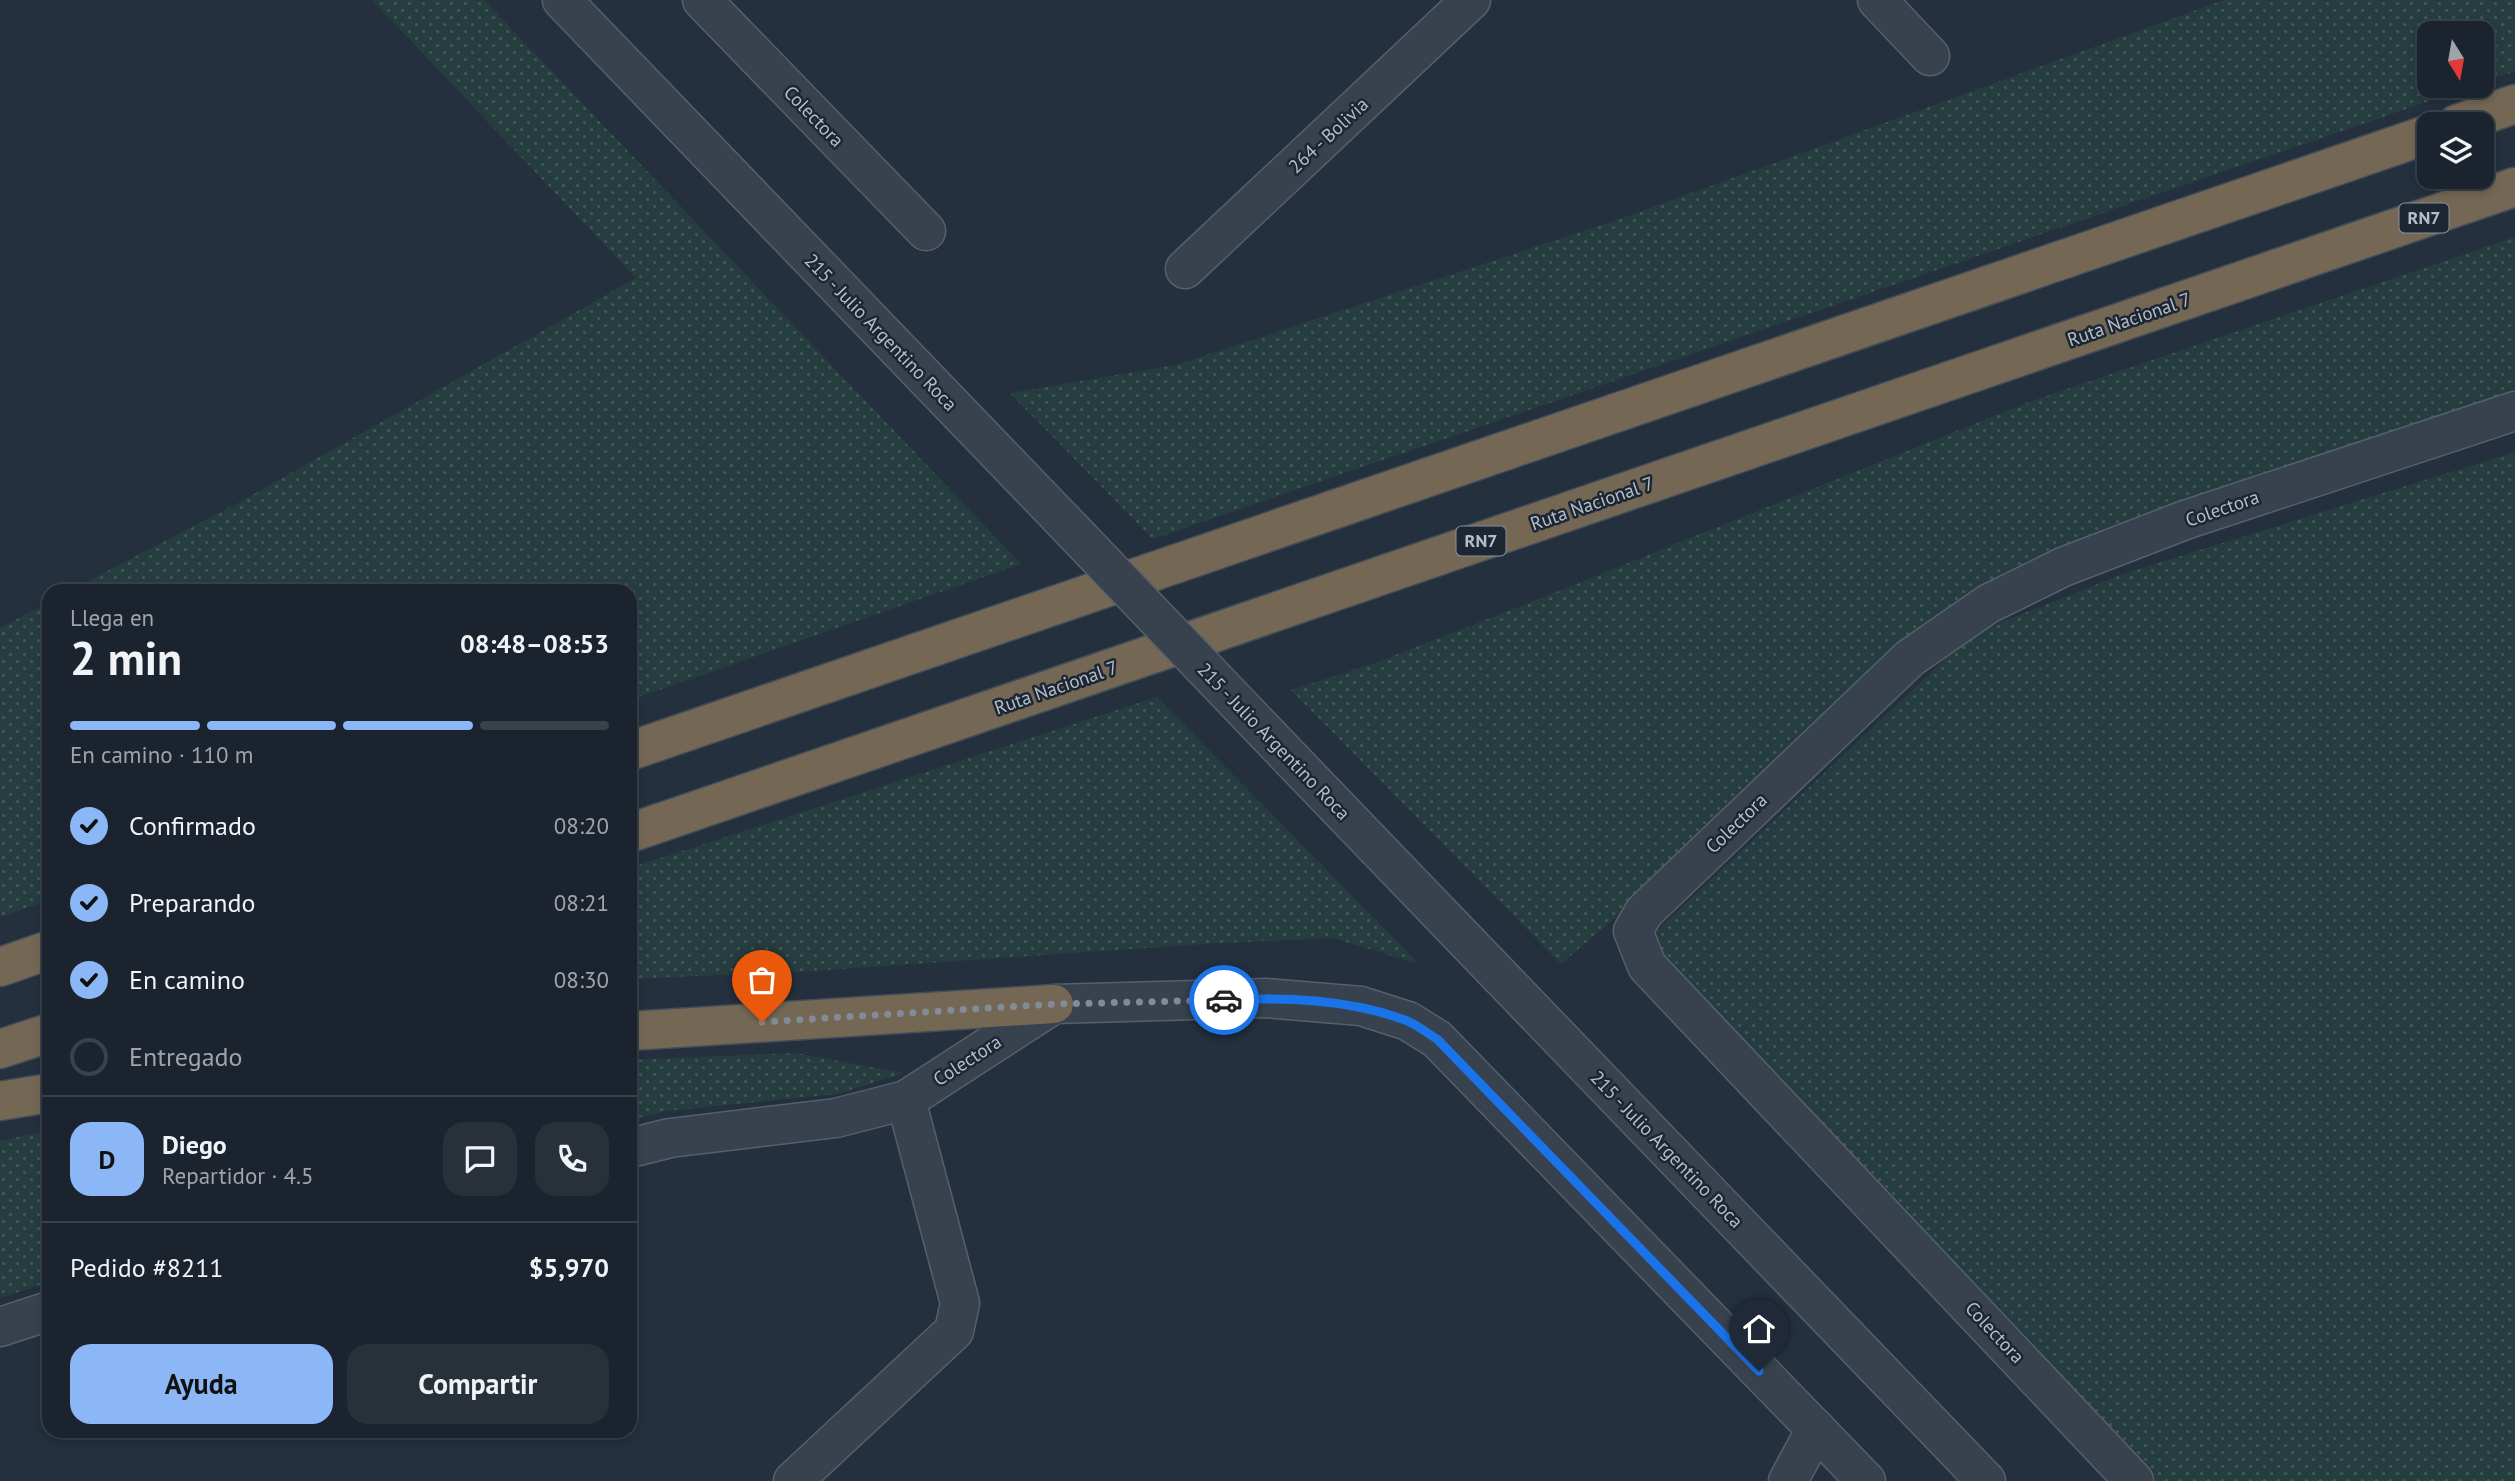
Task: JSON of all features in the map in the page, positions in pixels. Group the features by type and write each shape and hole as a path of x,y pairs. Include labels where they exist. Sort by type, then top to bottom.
{"highway":[{"path":"2492,112 2515,104"},
{"path":"637,749 2417,138"},
{"name":"Ruta Nacional 7","path":"637,831 2515,187"},
{"path":"0,967 42,952"},
{"path":"637,1031 1054,1004"},
{"path":"0,1049 42,1034"},
{"path":"0,1101 42,1094"}],"street":[{"name":"215 - Julio Argentino Roca","path":"562,0 1986,1481"},
{"name":"Colectora","path":"702,0 926,231"},
{"name":"264 - Bolivia","path":"1185,270 1471,0"},
{"path":"1877,0 1930,56"},
{"name":"Colectora","path":"2134,1481 1656,976 1647,966 1633,931 1644,912 1910,658 1988,604 2063,567 2185,520 2515,411"},
{"path":"1054,1004 1266,998 1361,1006 1408,1021 1437,1039 1866,1481"},
{"name":"Colectora","path":"637,1146 670,1138 836,1118 906,1100 1054,1004"},
{"path":"793,1481 954,1331 960,1303 906,1100"},
{"path":"0,1327 42,1313"},
{"path":"1788,1481 1816,1429"}],"green space":[{"path":"372,0 484,0 1021,564 637,698 637,584 82,584 240,502 636,278"},
{"path":"2224,0 2515,0 2515,71 2494,79 2494,21 2417,21 2417,98 2438,98 1153,539 1010,393 1176,365 1617,220"},
{"path":"2515,237 2515,398 2084,540 1975,588 1904,645 1662,878 1561,964 1291,690 1375,663 1524,605 2029,402"},
{"path":"2515,452 2515,1481 2156,1481 1647,940 1972,634 2123,574"},
{"path":"42,606 42,902 0,917 0,628"},
{"path":"1157,697 1419,964 1333,938 1219,943 812,971 637,979 637,866"},
{"path":"796,1053 903,1073 838,1094 667,1111 637,1118 637,1060"},
{"path":"42,1132 42,1284 0,1298 0,1141"}],"way so far":[{"path":"762,1022 1054,1004 1224,1000"}],"route":[{"path":"1224,1000 1266,998 1361,1006 1408,1021 1437,1039 1759,1371"}]}
